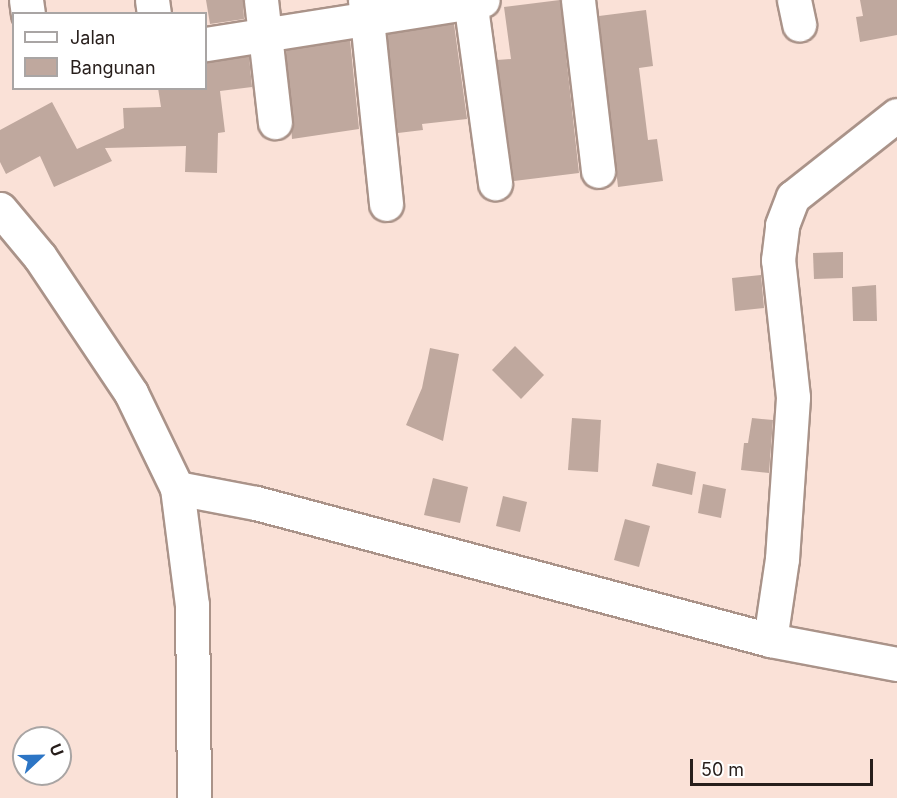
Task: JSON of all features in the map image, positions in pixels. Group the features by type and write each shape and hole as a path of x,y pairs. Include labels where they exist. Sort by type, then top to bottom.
{"street":[{"path":"261,0 275,122"},
{"path":"207,44 266,34 366,9 475,0 495,183"},
{"path":"578,0 598,171"},
{"path":"366,9 386,204"},
{"path":"770,640 783,549 793,397 778,260 782,225 793,197 897,115"},
{"path":"0,209 40,257 131,393 177,488 192,605 194,798"},
{"path":"177,488 256,503 770,640 897,664"}],"building":[{"path":"206,0 243,0 244,19 210,24"},
{"path":"560,0 579,173 514,181 497,60 511,59 504,7"},
{"path":"860,0 897,0 897,35 860,42 856,17 863,16"},
{"path":"646,10 653,66 639,68 648,140 657,139 663,181 618,187 599,16"},
{"path":"454,24 467,119 422,124 423,130 398,133 387,34"},
{"path":"350,40 359,129 292,139 286,50"},
{"path":"249,56 252,87 220,91 225,132 218,133 217,173 185,172 186,146 105,148 112,161 54,187 40,156 6,174 0,162 0,130 52,102 77,149 124,128 123,108 161,107 158,90 207,90 207,62"},
{"path":"843,252 843,278 814,279 813,253"},
{"path":"761,275 764,308 735,311 732,278"},
{"path":"876,285 877,321 853,321 852,287"},
{"path":"515,346 544,375 521,399 492,370"},
{"path":"430,348 459,354 443,441 406,425 422,388"},
{"path":"572,418 601,420 598,472 568,470"},
{"path":"752,418 773,420 769,473 741,470 744,443 748,443"},
{"path":"657,463 696,472 692,495 652,486"},
{"path":"433,478 468,487 460,523 424,515"},
{"path":"703,484 726,489 721,518 698,513"},
{"path":"503,496 527,502 520,532 496,526"},
{"path":"625,519 650,526 639,567 614,560"}]}
